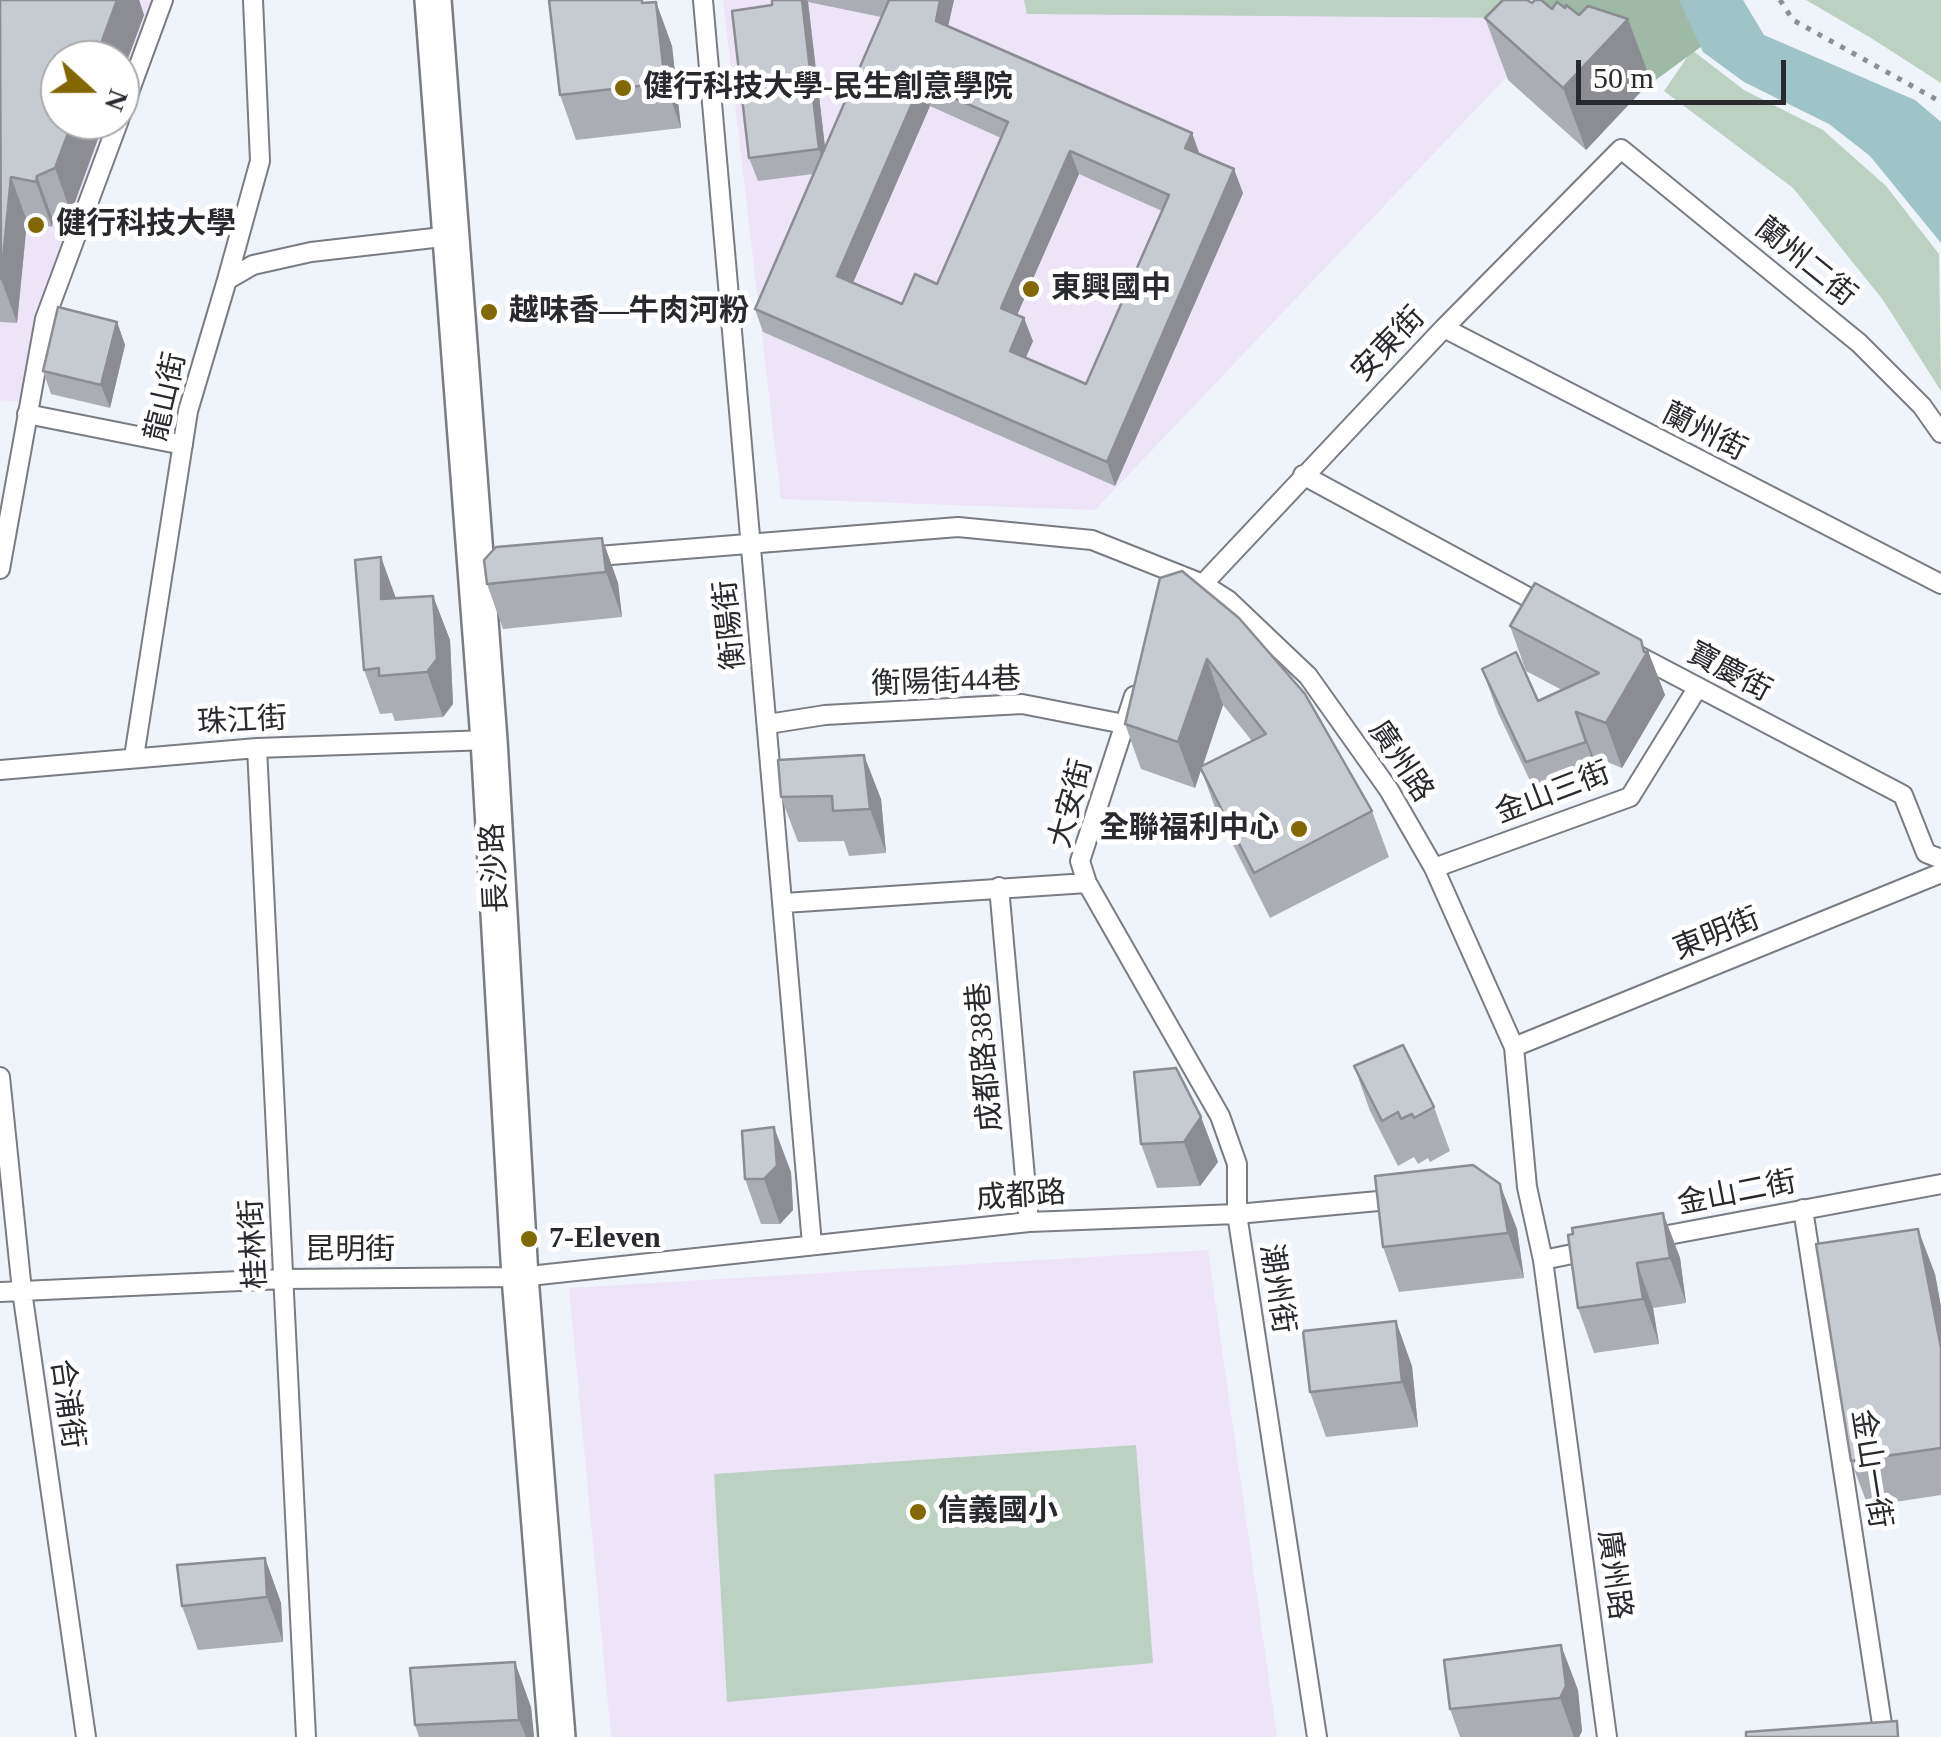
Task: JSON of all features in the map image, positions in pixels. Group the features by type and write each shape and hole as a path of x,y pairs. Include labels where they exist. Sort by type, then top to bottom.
{"street":[{"name":"長沙路","path":"433,0 451,236 486,566 489,740 520,1277 557,1737"}],"lane":[{"path":"140,62 163,0"},
{"name":"龍山街","path":"134,756 188,411 260,161 253,0"},
{"name":"衡陽街","path":"703,0 812,1244"},
{"path":"0,569 45,319 111,140"},
{"name":"安東街","path":"1203,584 1302,475 1621,149"},
{"name":"蘭州二街","path":"1621,149 1859,343 1922,406 1941,433"},
{"path":"227,280 253,265 310,252 451,236"},
{"name":"蘭州街","path":"1444,328 1941,584"},
{"path":"27,414 182,445"},
{"path":"1302,475 1561,615"},
{"name":"廣州路","path":"574,558 750,542 977,529 1092,540 1203,584 1228,600 1308,676 1389,790 1434,868 1514,1047 1518,1188 1543,1260 1607,1737"},
{"path":"1165,610 1203,584"},
{"name":"寶慶街","path":"1612,642 1903,795 1926,854 1941,859"},
{"name":"大安街","path":"784,903 1087,883 1080,860 1142,675"},
{"name":"金山三街","path":"1434,868 1630,797 1698,687"},
{"name":"衡陽街44巷","path":"768,724 826,715 1022,704 1124,724"},
{"name":"珠江街","path":"0,770 257,748 489,740"},
{"name":"桂林街","path":"257,748 306,1737"},
{"name":"東明街","path":"1514,1047 1941,873"},
{"name":"潮州街","path":"1087,883 1220,1116 1238,1164 1237,1214 1317,1737"},
{"name":"成都路38巷","path":"999,887 1029,1222"},
{"name":"合浦街","path":"0,1077 22,1291 86,1737"},
{"name":"金山二街","path":"1543,1260 1941,1184"},
{"name":"成都路","path":"520,1277 1029,1222 1237,1214 1411,1198"},
{"name":"金山一街","path":"1803,1209 1884,1737"},
{"name":"昆明街","path":"0,1292 284,1279 520,1277"}],"path":[{"path":"1780,0 1793,20 1941,102"}],"shaded area":[{"name":"健行科技大學","path":"0,0 152,0 138,40 40,40 40,140 103,140 35,330 20,402 0,400"},
{"name":"東興國中","path":"723,0 1532,0 1538,44 1095,510 781,499"},
{"name":"信義國小","path":"1208,1250 1277,1737 611,1737 569,1288"}],"green space":[{"path":"1024,0 1518,0 1519,18 1027,14"},
{"path":"1534,0 1695,0 1717,35 1653,82 1538,44"},
{"path":"1806,0 1941,0 1941,83 1871,38"},
{"path":"1692,50 1744,90 1823,130 1886,186 1939,254 1941,391 1883,300 1793,188 1664,91"},
{"path":"1136,1445 1153,1663 727,1702 714,1474"}],"water":[{"path":"1679,0 1743,0 1764,35 1915,100 1941,122 1941,243 1870,156 1829,124 1744,82 1703,52"}],"building":[{"path":"0,0 117,0 102,40 40,40 40,140 66,140 55,168 37,176 36,182 11,177 1,279"},
{"name":"健行科技大學-民生創意學院","path":"549,0 656,2 665,83 560,95"},
{"path":"772,0 802,0 819,149 749,158 732,11 772,5"},
{"path":"889,0 940,0 936,21 1192,133 1185,148 1234,169 1107,462 755,309","holes":["921,83 1008,122 937,284 915,274 902,304 837,276","1070,151 1169,195 1086,384 1010,351 1024,318 1001,308"]},
{"path":"1503,0 1541,0 1552,9 1557,2 1579,15 1588,6 1628,19 1563,88 1485,18"},
{"path":"58,307 117,322 101,385 43,371"},
{"path":"602,538 606,572 487,584 484,560 496,547"},
{"path":"381,557 381,599 433,596 437,659 427,672 379,676 379,668 364,670 355,560"},
{"path":"1182,571 1239,618 1305,694 1372,811 1254,873 1200,767 1266,734 1207,659 1178,742 1125,724 1160,578"},
{"path":"1535,583 1641,640 1644,652 1648,651 1606,723 1576,712 1586,742 1526,762 1482,669 1516,652 1538,701 1599,673 1510,626"},
{"path":"864,755 870,809 833,811 832,796 781,797 778,760"},
{"path":"1403,1045 1434,1107 1414,1118 1412,1114 1401,1119 1398,1112 1382,1121 1354,1066"},
{"path":"1176,1068 1201,1117 1184,1142 1141,1144 1134,1072"},
{"path":"774,1127 777,1166 764,1179 745,1179 742,1131"},
{"path":"1473,1165 1500,1184 1508,1233 1383,1247 1375,1176"},
{"path":"1663,1213 1670,1258 1637,1263 1643,1299 1578,1308 1568,1235 1573,1234 1572,1228"},
{"path":"1918,1229 1941,1348 1941,1448 1851,1461 1816,1244"},
{"path":"1396,1321 1402,1382 1310,1392 1303,1331"},
{"path":"265,1558 267,1597 182,1606 177,1565"},
{"path":"1561,1645 1566,1686 1560,1698 1450,1709 1444,1660"},
{"path":"515,1662 519,1720 415,1725 410,1668"},
{"path":"1897,1721 1898,1737 1746,1737 1746,1732"}],"place":[{"name":"健行科技大學-民生創意學院","path":"623,88"},
{"name":"健行科技大學","path":"36,225"},
{"name":"東興國中","path":"1031,289"},
{"name":"越味香—牛肉河粉","path":"489,312"},
{"name":"全聯福利中心","path":"1299,829"},
{"name":"7-Eleven","path":"529,1239"},
{"name":"信義國小","path":"918,1512"}]}
